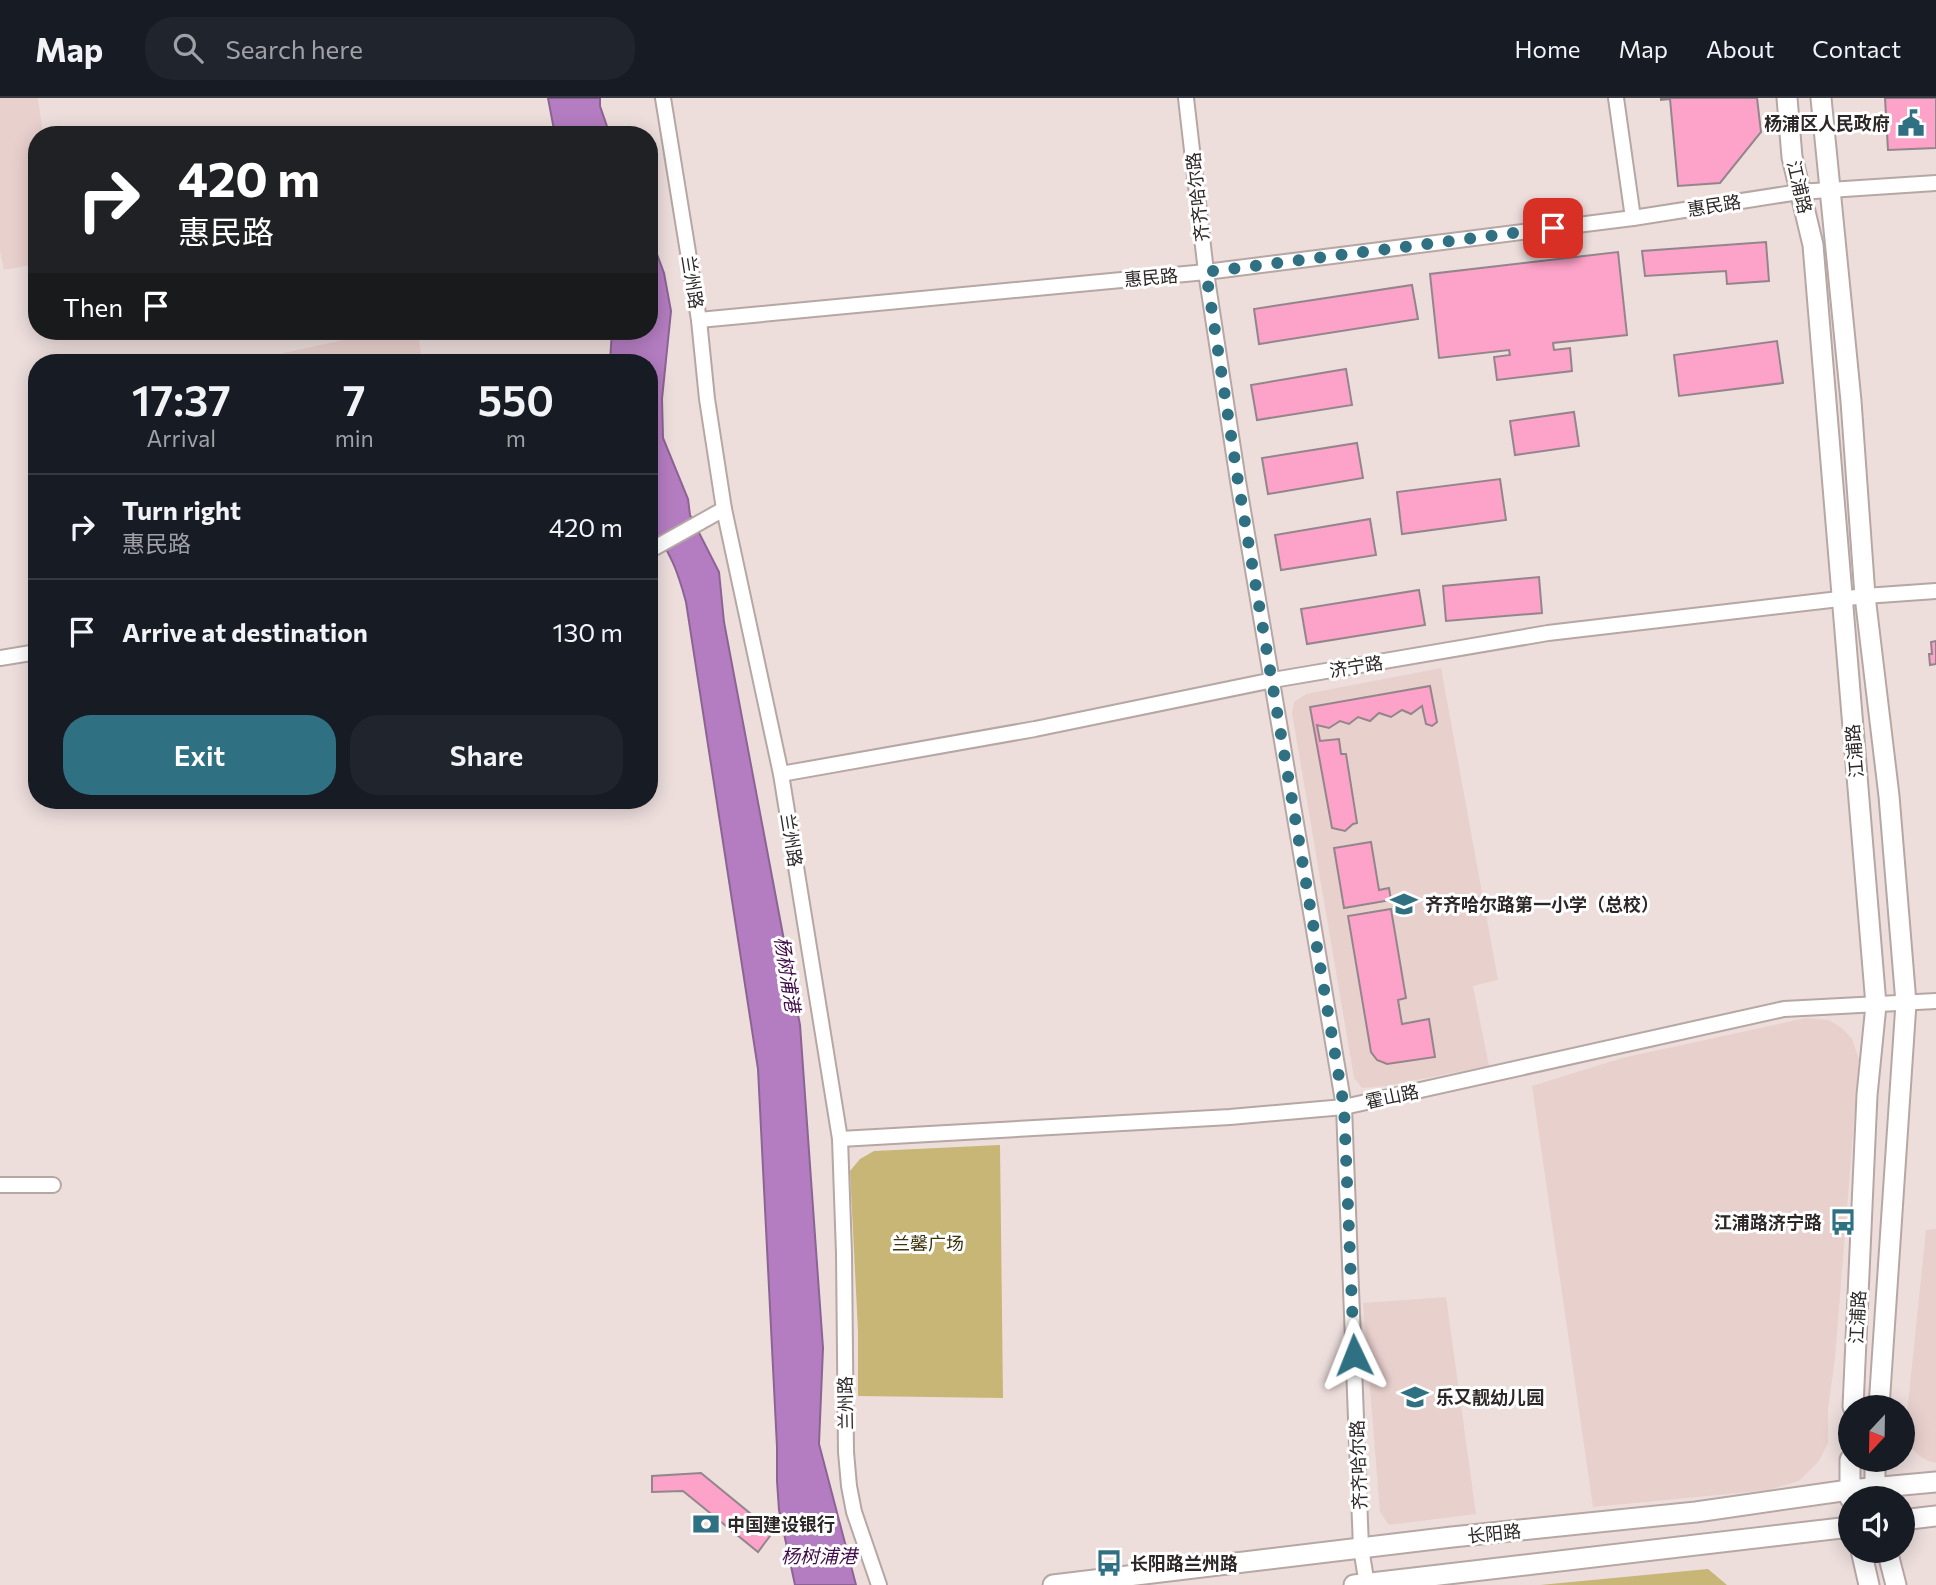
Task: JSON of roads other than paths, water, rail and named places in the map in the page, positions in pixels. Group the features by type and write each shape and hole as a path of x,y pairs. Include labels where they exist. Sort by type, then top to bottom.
{"main road":[{"name":"江浦路","path":"1787,98 1799,192 1813,245 1876,1005 1867,1095 1854,1395"},
{"name":"江浦路","path":"1821,98 1851,401 1865,596 1889,796 1906,1003 1880,1395"},
{"name":"长阳路","path":"1915,1486 1936,1482"},
{"name":"长阳路","path":"1053,1585 1838,1495"},
{"path":"1915,1518 1936,1516"},
{"name":"长阳路","path":"1363,1585 1838,1528"},
{"path":"1864,1563 1869,1585"},
{"path":"1890,1563 1896,1585"}],"street":[{"name":"兰州路","path":"663,98 699,320 706,399 724,509 781,774 840,1139 848,1475 854,1512 879,1585"},
{"name":"齐齐哈尔路","path":"1186,98 1206,272 1238,481 1344,1107 1363,1585"},
{"path":"1616,98 1633,218"},
{"name":"惠民路","path":"699,320 1206,272 1633,218 1799,192 1936,183"},
{"path":"658,545 724,509"},
{"name":"济宁路","path":"781,774 1035,729 1273,680 1548,633 1865,596 1936,591"},
{"path":"0,658 28,653"},
{"name":"霍山路","path":"840,1139 1230,1117 1344,1107 1784,1009 1936,1001"},
{"path":"0,1185 53,1185"}],"water":[{"path":"548,98 600,98 607,126 553,126"},
{"name":"杨树浦港","path":"658,257 671,311 662,399 663,438 688,499 690,515 719,572 724,622 800,1025 823,1348 819,1444 856,1585 795,1585 779,1510 758,1069 686,602 677,572 658,538 658,354 611,354 611,340 658,340"}],"place":[{"name":"杨浦区人民政府","path":"1911,123"},
{"name":"齐齐哈尔路第一小学（总校）","path":"1404,904"},
{"name":"江浦路济宁路","path":"1843,1222"},
{"name":"乐又靓幼儿园","path":"1415,1397"},
{"name":"中国建设银行","path":"706,1524"},
{"name":"长阳路兰州路","path":"1109,1563"}],"park label":[{"name":"兰馨广场","path":"928,1243"}]}
